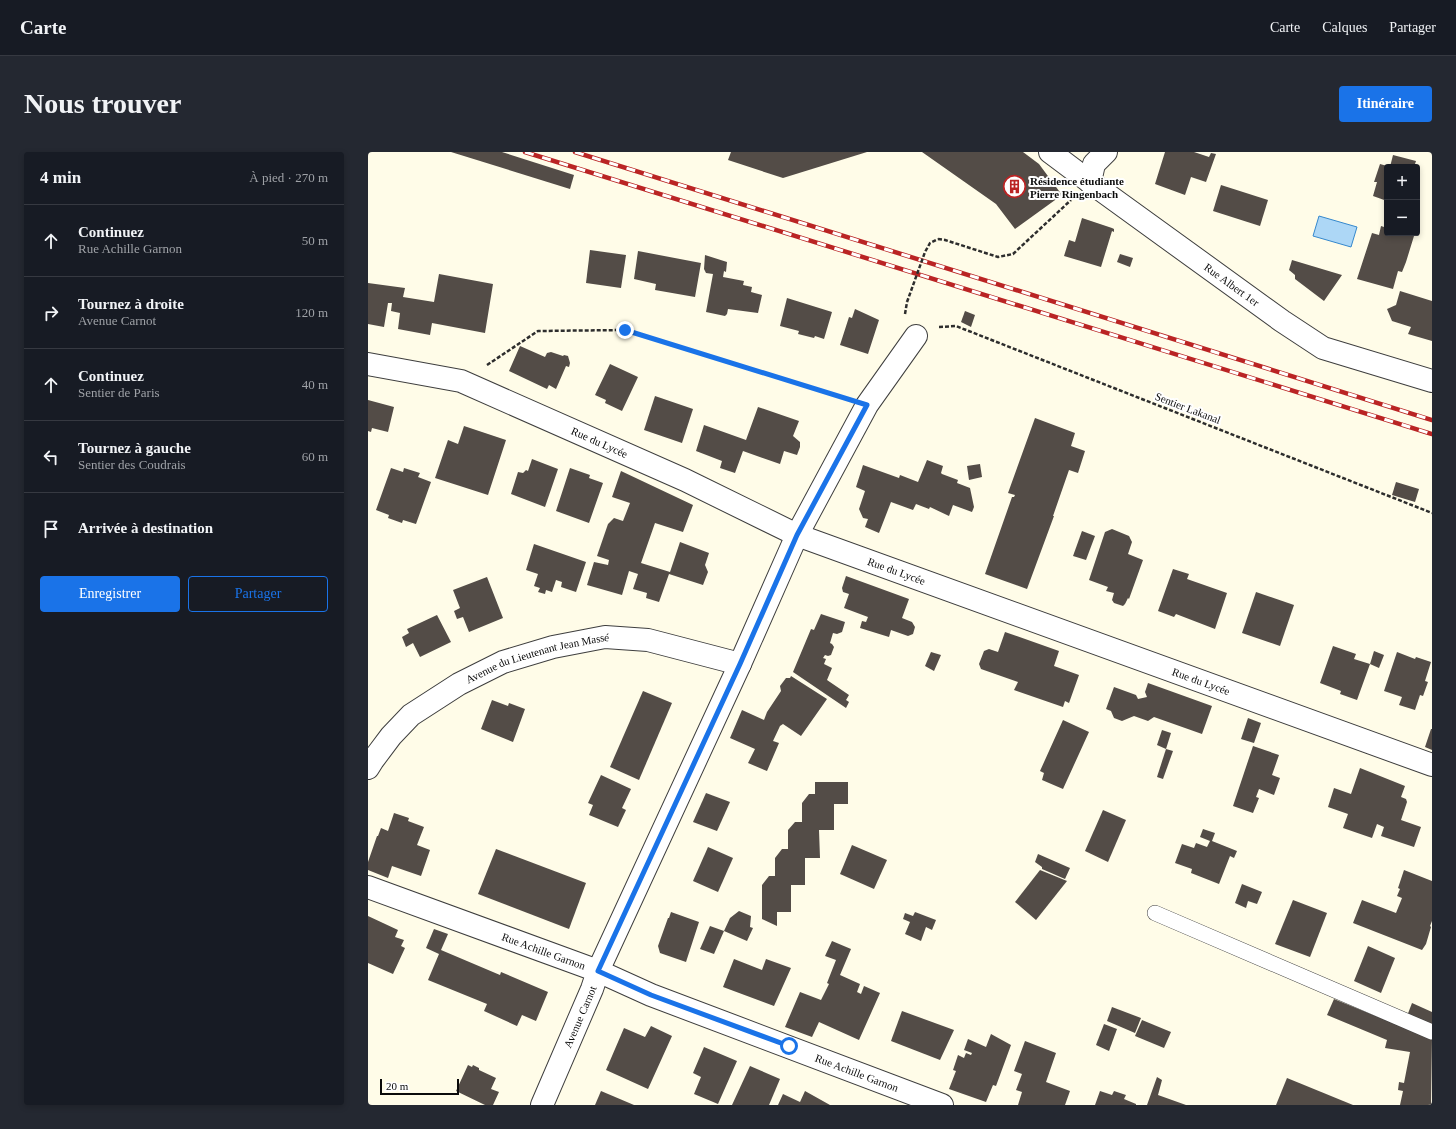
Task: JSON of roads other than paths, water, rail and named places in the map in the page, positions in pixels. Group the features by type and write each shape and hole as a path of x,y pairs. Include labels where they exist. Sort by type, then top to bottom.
{"street":[{"name":"Rue Albert 1er","path":"1050,152 1282,321 1323,348 1432,381"},
{"path":"1090,182 1094,164 1106,152"},
{"name":"Avenue Carnot","path":"542,1105 592,989 598,971 740,664 797,535 867,405 916,336"},
{"name":"Rue du Lycée","path":"368,364 462,381 685,480 797,535 1432,765"},
{"name":"Avenue du Lieutenant Jean Massé","path":"368,768 392,736 411,715 459,684 503,662 553,647 605,637 648,640 740,664"},
{"name":"Rue Achille Garnon","path":"368,887 598,971 651,995 942,1105"}],"lane":[{"path":"1155,913 1432,1032"}],"water":[{"path":"1319,216 1357,227 1351,247 1313,236"}],"railway":[{"path":"525,152 1432,434"},
{"path":"575,152 1432,420"}],"place":[{"name":"Résidence étudiante Pierre Ringenbach","path":"1014,187"}]}
